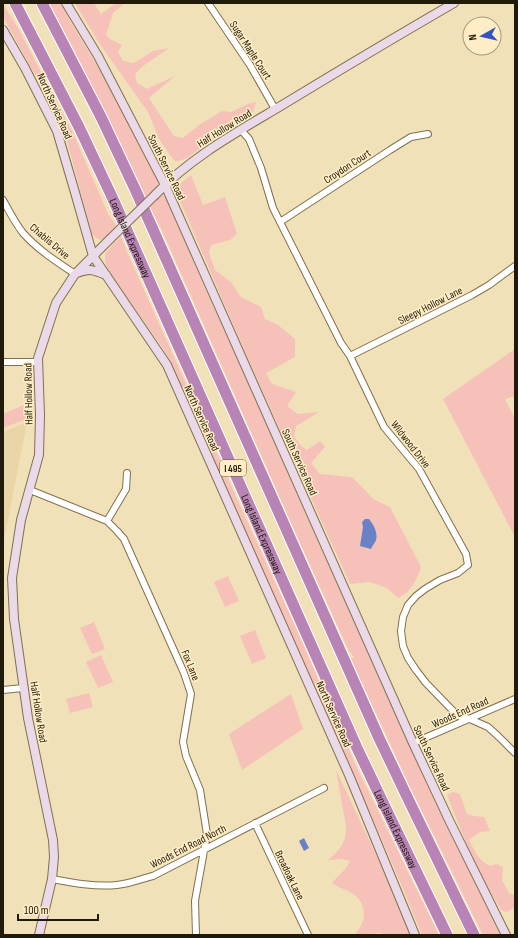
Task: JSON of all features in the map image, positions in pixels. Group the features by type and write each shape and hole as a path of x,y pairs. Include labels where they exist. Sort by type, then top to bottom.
{"highway":[{"name":"Long Island Expressway","path":"15,3 72,114 113,199 357,748 447,935"},
{"name":"I 495","path":"42,3 135,189 410,805 474,935"}],"main road":[{"name":"South Service Road","path":"66,3 98,56 165,184 413,743 506,935"},
{"name":"Half Hollow Road","path":"39,935 52,879 54,857 53,840 28,718 14,619 12,578 21,520 39,455 40,415 38,358 56,303 75,274 178,172 217,144 454,3"},
{"name":"North Service Road","path":"3,30 25,68 57,131 93,256 167,365 349,775 415,935"},
{"path":"75,274 84,270 96,270 106,275"}],"street":[{"name":"Sugar Maple Court","path":"208,3 250,65 276,109"},
{"name":"Wildwood Drive","path":"241,130 249,139 261,168 273,208 341,343 350,356 384,427 419,469 466,554 468,565 458,573 440,580 425,589 408,605 403,617 401,631 403,646 408,658 419,674 437,695 458,716 470,719 488,727 515,753"},
{"name":"Croydon Court","path":"280,222 411,137 428,134"},
{"name":"Chablis Drive","path":"3,200 23,233 38,247 75,274"},
{"name":"Sleepy Hollow Lane","path":"350,356 472,295 489,285 515,266"},
{"path":"3,362 38,362"},
{"path":"107,521 126,489 127,473"},
{"name":"Fox Lane","path":"30,490 107,521 118,531 124,539 184,673 191,694 183,742 186,756 200,790 207,834 195,901 196,935"},
{"path":"3,690 24,688"},
{"name":"Woods End Road","path":"413,743 515,699"},
{"name":"Woods End Road North","path":"52,879 74,883 117,885 153,876 324,788"},
{"name":"Broadoak Lane","path":"254,823 308,935"}],"shaded area":[{"path":"49,3 61,3 70,21 124,110 158,180 158,185 145,199 142,189 109,119"},
{"path":"75,3 94,3 101,14 116,3 125,3 113,13 106,35 110,39 122,45 118,52 123,61 134,63 153,51 169,48 143,66 135,74 137,83 147,89 175,76 149,98 174,136 183,138 199,125 222,111 231,112 256,102 253,112 236,122 187,158 176,162 159,139 148,112 99,43"},
{"path":"3,4 18,28 73,133 108,214 117,226 102,240 98,239 92,234 61,121 3,17"},
{"path":"191,175 203,205 225,197 237,234 230,240 211,245 209,253 215,270 231,282 241,297 261,307 265,319 278,325 295,339 295,357 266,373 272,384 296,392 287,406 298,414 319,412 296,426 294,436 301,446 307,450 320,441 325,447 311,463 320,474 352,477 373,499 390,507 421,567 413,585 407,592 398,598 387,588 370,582 350,584 247,357 177,194 176,187"},
{"path":"163,195 166,198 424,777 500,935 483,935 410,787 351,659 354,657 348,649 292,525 161,228 149,208 160,196"},
{"path":"121,236 357,768 439,935 422,935 377,827 173,366 162,347 109,272 105,260 106,252"},
{"path":"515,349 515,396 505,399 515,419 515,537 443,399"},
{"path":"26,404 29,409 29,416 24,420 3,428 3,414"},
{"path":"27,422 3,545 3,432"},
{"path":"228,576 239,601 225,607 214,582"},
{"path":"94,622 105,649 92,654 80,628"},
{"path":"255,630 266,658 252,664 240,636"},
{"path":"101,655 113,682 98,688 86,662"},
{"path":"89,693 93,707 70,713 66,699"},
{"path":"291,694 303,729 242,770 229,734"},
{"path":"336,770 414,935 383,935 381,933 355,935 362,924 364,917 362,904 355,895 332,883 350,861 341,859 328,860 342,846 346,832"},
{"path":"453,792 460,794 467,814 484,817 490,831 480,832 469,840 477,855 486,864 490,866 496,864 503,867 502,880 509,893 515,896 515,907 507,912 501,910 485,883 466,843 447,795"}],"water":[{"path":"365,519 369,519 376,532 376,540 371,549 360,546 363,527 362,522"},
{"path":"304,838 309,848 304,851 299,841"}]}
